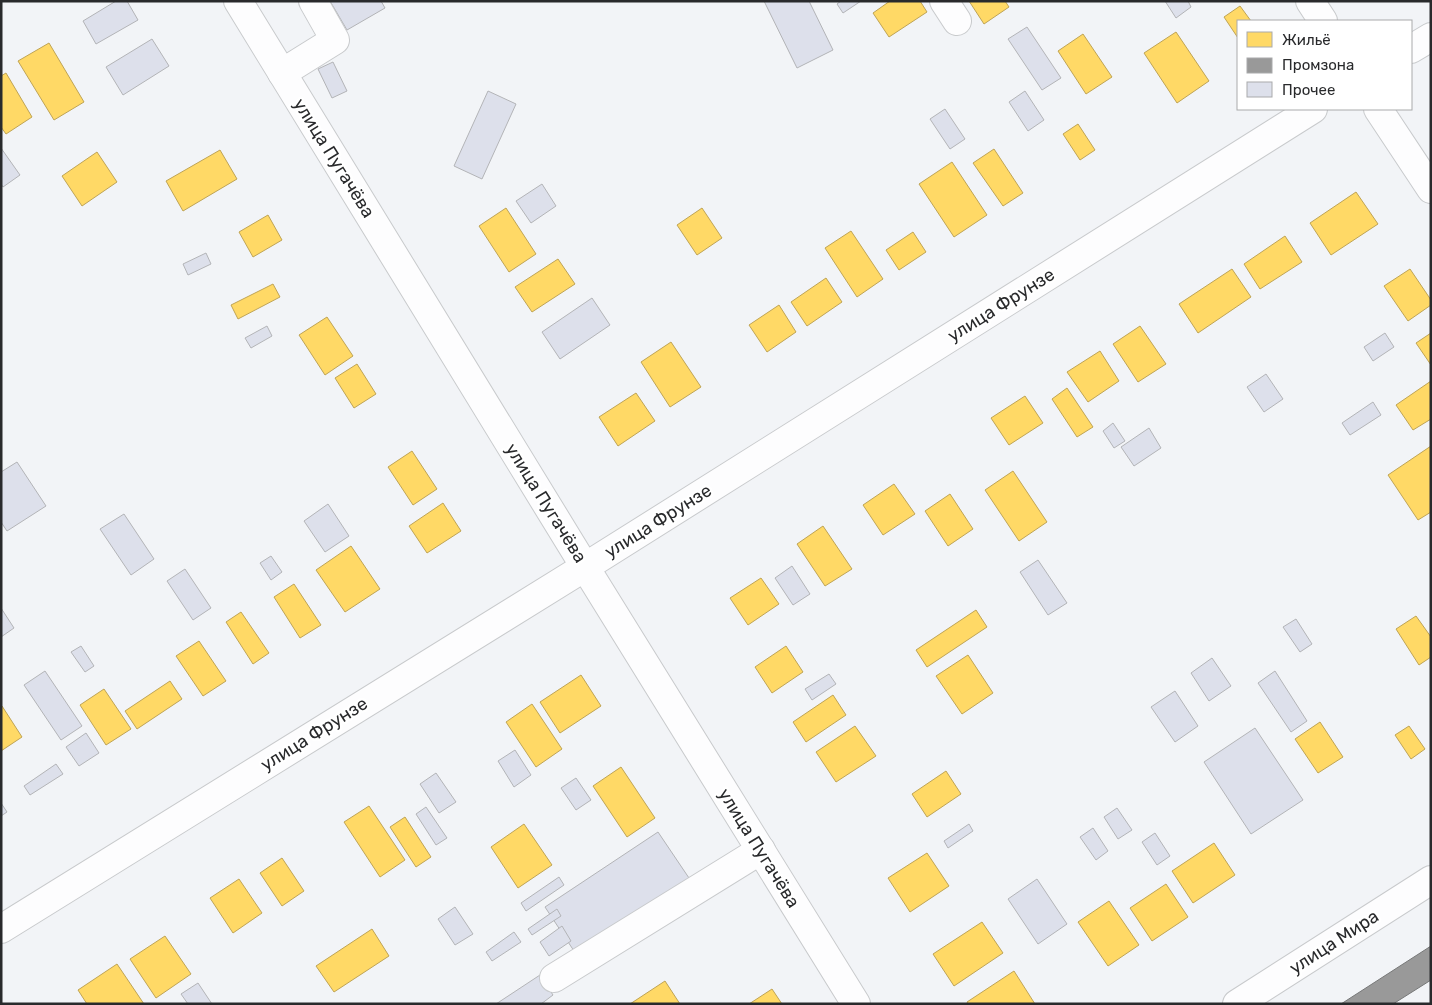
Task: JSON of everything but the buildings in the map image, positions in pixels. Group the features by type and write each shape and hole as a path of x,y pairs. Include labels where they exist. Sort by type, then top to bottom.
{"street":[{"name":"улица Пугачёва","path":"238,1 856,1004"},
{"path":"282,73 335,40 313,1"},
{"path":"1310,1 1322,20"},
{"path":"1412,48 1431,37"},
{"name":"улица Фрунзе","path":"1,929 585,567 1311,110"},
{"path":"1379,110 1431,189"},
{"path":"554,978 761,850"},
{"name":"улица Мира","path":"1237,1004 1431,880"}]}
